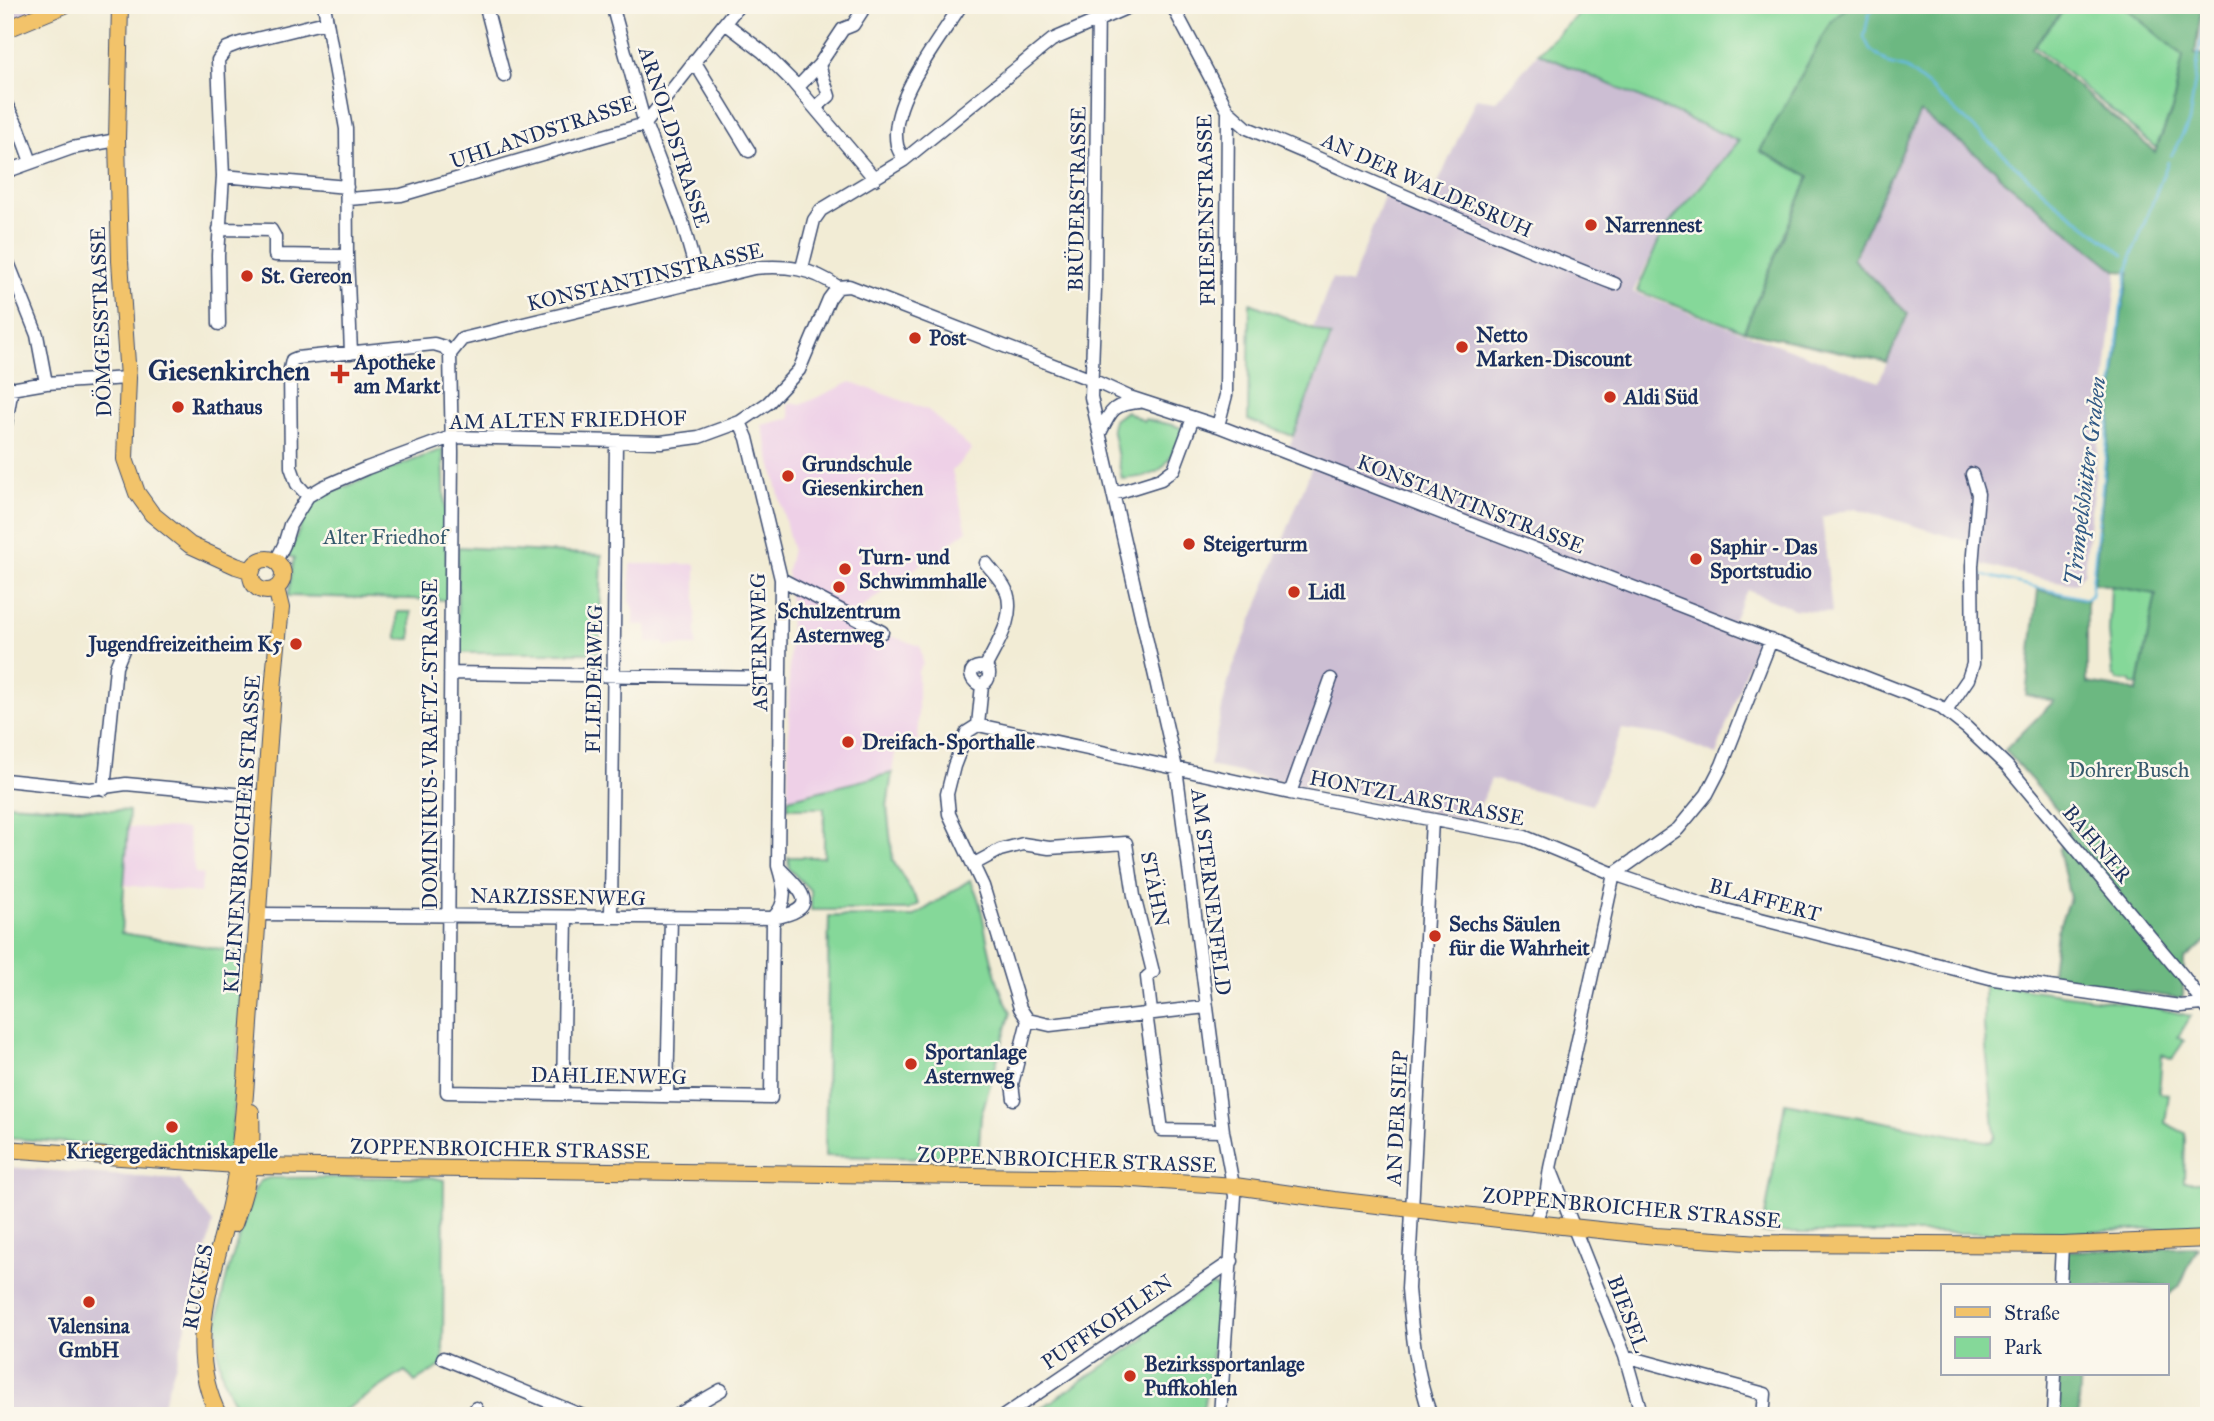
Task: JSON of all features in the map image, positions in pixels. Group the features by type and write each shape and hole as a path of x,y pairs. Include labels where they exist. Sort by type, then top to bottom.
{"main road":[{"path":"5,30 65,5"},
{"name":"DÖMGESSTRASSE","path":"120,5 117,140 120,261 128,378 125,459 137,493 152,514 190,545 252,571"},
{"path":"260,561 276,561 283,573 282,582 267,590 258,587 253,580 252,571 260,561"},
{"name":"KLEINENBROICHER STRASSE","path":"244,1166 251,1113 246,1083 281,608 275,588"},
{"name":"ZOPPENBROICHER STRASSE","path":"5,1149 244,1166 1119,1178 1235,1186 1534,1223 1656,1236 1761,1243 2062,1245 2209,1239"},
{"name":"RUCKES","path":"222,1415 208,1339 210,1318 227,1246 248,1185 244,1166"}],"street":[{"path":"324,5 346,129 351,353"},
{"path":"483,5 504,76"},
{"name":"ARNOLDSTRASSE","path":"612,5 645,124 682,221 699,281"},
{"name":"UHLANDSTRASSE","path":"223,176 347,193 401,195 645,124 739,5"},
{"path":"797,87 819,65 843,29 853,24 866,5"},
{"path":"904,160 897,145 899,111 907,91 961,5"},
{"name":"BRÜDERSTRASSE","path":"1092,380 1100,19 1098,5"},
{"path":"802,268 817,213 904,160 1046,44 1133,5"},
{"name":"FRIESENSTRASSE","path":"1172,5 1228,111 1226,395 1218,426"},
{"path":"219,324 219,229 223,176 218,60 226,48 240,43 326,22"},
{"path":"725,23 763,52 797,87 875,179"},
{"path":"694,61 749,151"},
{"path":"815,108 829,96 819,65"},
{"path":"5,102 19,129 31,163"},
{"name":"AN DER WALDESRUH","path":"1228,111 1247,128 1391,188 1514,245 1615,284"},
{"path":"5,172 72,148 117,140"},
{"path":"219,229 271,230 275,237 275,255 347,256"},
{"path":"5,255 8,273 37,335 46,383"},
{"name":"KONSTANTINSTRASSE","path":"450,354 462,339 699,281 754,268 802,268 822,276 838,287 849,285 1142,402 1218,426 1786,646"},
{"name":"AM ALTEN FRIEDHOF","path":"308,496 367,468 451,437 683,440 740,422 768,403 799,370 829,299 838,287"},
{"path":"276,561 290,525 308,496 297,484 291,467 292,360 434,344 444,347 450,354"},
{"name":"DOMINIKUS-VRAETZ-STRASSE","path":"447,1092 450,354"},
{"path":"5,429 9,389 46,383 128,378"},
{"name":"AM STERNENFELD","path":"1092,380 1091,397 1176,768 1223,1131 1235,1186 1220,1416"},
{"path":"1100,433 1115,407 1125,403 1142,402"},
{"path":"1113,494 1161,479 1174,469 1193,418"},
{"name":"ASTERNWEG","path":"740,422 747,438 781,579 778,866 785,889 784,902 773,918 771,1098"},
{"name":"FLIEDERWEG","path":"611,917 616,441"},
{"path":"1946,711 1968,679 1973,664 1972,566 1978,494 1972,474"},
{"path":"978,725 982,685 987,683 990,677 985,668 1006,625 1010,607 1006,589 986,563"},
{"path":"781,579 882,632"},
{"path":"1534,1223 1546,1196 1614,874 1678,829 1707,794 1722,765 1771,640"},
{"name":"BAHNER","path":"1786,646 1946,711 2007,766 2183,976 2206,1008"},
{"path":"104,789 116,667 123,650"},
{"path":"450,673 780,678"},
{"name":"HONTZLARSTRASSE","path":"1290,793 1331,679"},
{"path":"1176,768 978,725 967,732 954,766 947,794 949,814 974,864 992,912 1020,1008 1028,1020 1050,1025 1206,1007"},
{"name":"HONTZLARSTRASSE","path":"1176,768 1290,793 1525,837 1614,874"},
{"path":"5,780 83,789 104,789 126,784 266,797"},
{"name":"AN DER SIEP","path":"1430,1416 1413,1342 1408,1289 1432,820"},
{"name":"STÄHN","path":"974,864 1000,850 1023,844 1049,848 1126,843 1134,896 1153,972 1147,977 1149,1013"},
{"path":"773,918 800,909 804,898 778,866"},
{"name":"BLAFFERT","path":"1614,874 1702,904 1994,979 2206,1008"},
{"name":"NARZISSENWEG","path":"259,914 773,918"},
{"path":"563,1094 566,917"},
{"path":"667,1096 671,918"},
{"path":"1149,1013 1162,1130 1223,1131"},
{"path":"1014,1099 1012,1084 1028,1020"},
{"name":"DAHLIENWEG","path":"447,1092 771,1098"},
{"path":"1550,1168 1574,1226"},
{"name":"BIESEL","path":"1574,1226 1625,1356 1642,1416"},
{"path":"2060,1284 2062,1245"},
{"name":"PUFFKOHLEN","path":"1004,1416 1232,1261"},
{"path":"1625,1356 1765,1394 1763,1416"},
{"path":"443,1358 583,1416"},
{"path":"2053,1416 2055,1376"},
{"path":"676,1416 721,1390"}],"shaded area":[{"path":"5,5 65,5 5,31"},
{"path":"1538,53 1739,141 1663,231 1633,292 1879,382 1906,313 1853,259 1919,112 1995,169 2000,177 2117,272 2084,574 2075,584 1970,562 1969,542 1855,508 1822,517 1832,613 1794,609 1747,590 1728,631 1756,641 1716,755 1669,736 1622,729 1592,805 1491,779 1474,821 1209,766 1229,678 1315,459 1288,450 1331,336 1313,328 1332,278 1351,284 1386,192 1427,208 1476,98 1496,101"},
{"name":"Schulzentrum Asternweg","path":"851,382 928,410 972,450 952,471 967,531 850,616 876,631 920,646 923,664 918,671 918,741 896,746 892,773 788,799 790,603 787,571 792,549 762,425 791,418 788,405 793,402 800,405"},
{"path":"630,564 696,564 696,646 647,643 647,625 634,625 634,609 630,603"},
{"path":"128,827 187,829 195,873 203,874 200,893 124,885"},
{"path":"5,1167 180,1180 213,1223 178,1357 159,1416 5,1416"}],"green space":[{"path":"1588,5 1849,5 1830,23 1760,151 1809,176 1744,331 1637,291 1663,231 1739,141 1538,53"},
{"name":"Dohrer Busch","path":"1849,5 2068,5 2032,48 2155,152 2172,110 2183,56 2122,5 2202,5 2195,54 2209,55 2209,939 2184,960 2183,996 2179,998 2051,980 2057,931 2070,898 2059,850 2070,824 2005,750 2054,701 2026,695 2038,590 2087,600 2087,683 2137,691 2156,594 2094,583 2122,309 2130,272 2117,271 2000,177 1995,169 1920,112 1853,259 1908,314 1887,362 1744,331 1809,176 1760,151 1830,23"},
{"path":"2068,5 2122,5 2183,56 2172,110 2156,148 2034,45"},
{"path":"1250,303 1331,336 1293,436 1248,420"},
{"path":"1126,411 1144,421 1145,419 1175,425 1183,429 1181,445 1176,445 1167,463 1150,475 1122,479 1112,427 1114,420"},
{"name":"Alter Friedhof","path":"443,449 448,600 288,596 294,558 288,556 309,507 326,494"},
{"path":"458,547 602,555 599,653 457,653"},
{"path":"2111,586 2156,594 2138,685 2131,684 2131,681 2117,680 2113,676 2109,632"},
{"path":"397,612 411,612 411,639 397,639"},
{"path":"892,773 887,807 893,861 919,904 909,910 811,910 811,891 789,869 788,857 824,857 824,808 788,808 788,799"},
{"path":"5,804 129,811 121,933 245,953 231,1147 223,1154 5,1138"},
{"name":"Sportanlage Asternweg","path":"970,880 980,903 997,979 1011,1012 981,1116 978,1159 825,1156 829,916 913,917"},
{"path":"1984,983 2152,1007 2191,1016 2178,1037 2184,1041 2172,1059 2162,1054 2159,1093 2169,1094 2165,1123 2185,1133 2184,1182 2207,1182 2209,1177 2209,1227 2060,1233 1762,1233 1785,1103 1990,1142 1995,1137 1984,1027"},
{"path":"431,1177 444,1180 443,1358 446,1363 415,1382 405,1371 336,1416 244,1416 228,1390 219,1363 217,1334 227,1275 254,1191 260,1181 269,1178"},
{"path":"2198,1247 2179,1287 2168,1295 2168,1284 2060,1284 2062,1251"},
{"path":"1211,1285 1222,1293 1202,1416 1030,1416 1145,1338 1142,1332"},
{"path":"2059,1376 2081,1376 2078,1416 2057,1416"}],"waterway":[{"name":"Trimpelshütter Graben","path":"1877,5 1869,14 1864,37 1870,49 1889,64 1907,69 1927,85 2054,201 2124,255"},
{"path":"2171,156 2189,122 2206,5"},
{"name":"Trimpelshütter Graben","path":"1979,574 2086,599 2091,595 2121,308 2131,258 2168,162"}],"place":[{"name":"Narrennest","path":"1591,225"},
{"name":"St. Gereon","path":"247,276"},
{"name":"Post","path":"915,338"},
{"name":"Netto Marken-Discount","path":"1462,347"},
{"name":"Apotheke am Markt","path":"340,374"},
{"name":"Aldi Süd","path":"1610,397"},
{"name":"Rathaus","path":"178,407"},
{"name":"Grundschule Giesenkirchen","path":"788,476"},
{"name":"Steigerturm","path":"1189,544"},
{"name":"Saphir - Das Sportstudio","path":"1696,559"},
{"name":"Turn- und Schwimmhalle","path":"845,569"},
{"name":"Schulzentrum Asternweg","path":"839,587"},
{"name":"Lidl","path":"1294,592"},
{"name":"Jugendfreizeitheim K5","path":"296,644"},
{"name":"Dreifach-Sporthalle","path":"848,742"},
{"name":"Sechs Säulen für die Wahrheit","path":"1435,936"},
{"name":"Sportanlage Asternweg","path":"911,1064"},
{"name":"Kriegergedächtniskapelle","path":"172,1127"},
{"name":"Valensina GmbH","path":"89,1302"},
{"name":"Bezirkssportanlage Puffkohlen","path":"1130,1376"}],"district":[{"name":"Giesenkirchen","path":"229,370"}]}
